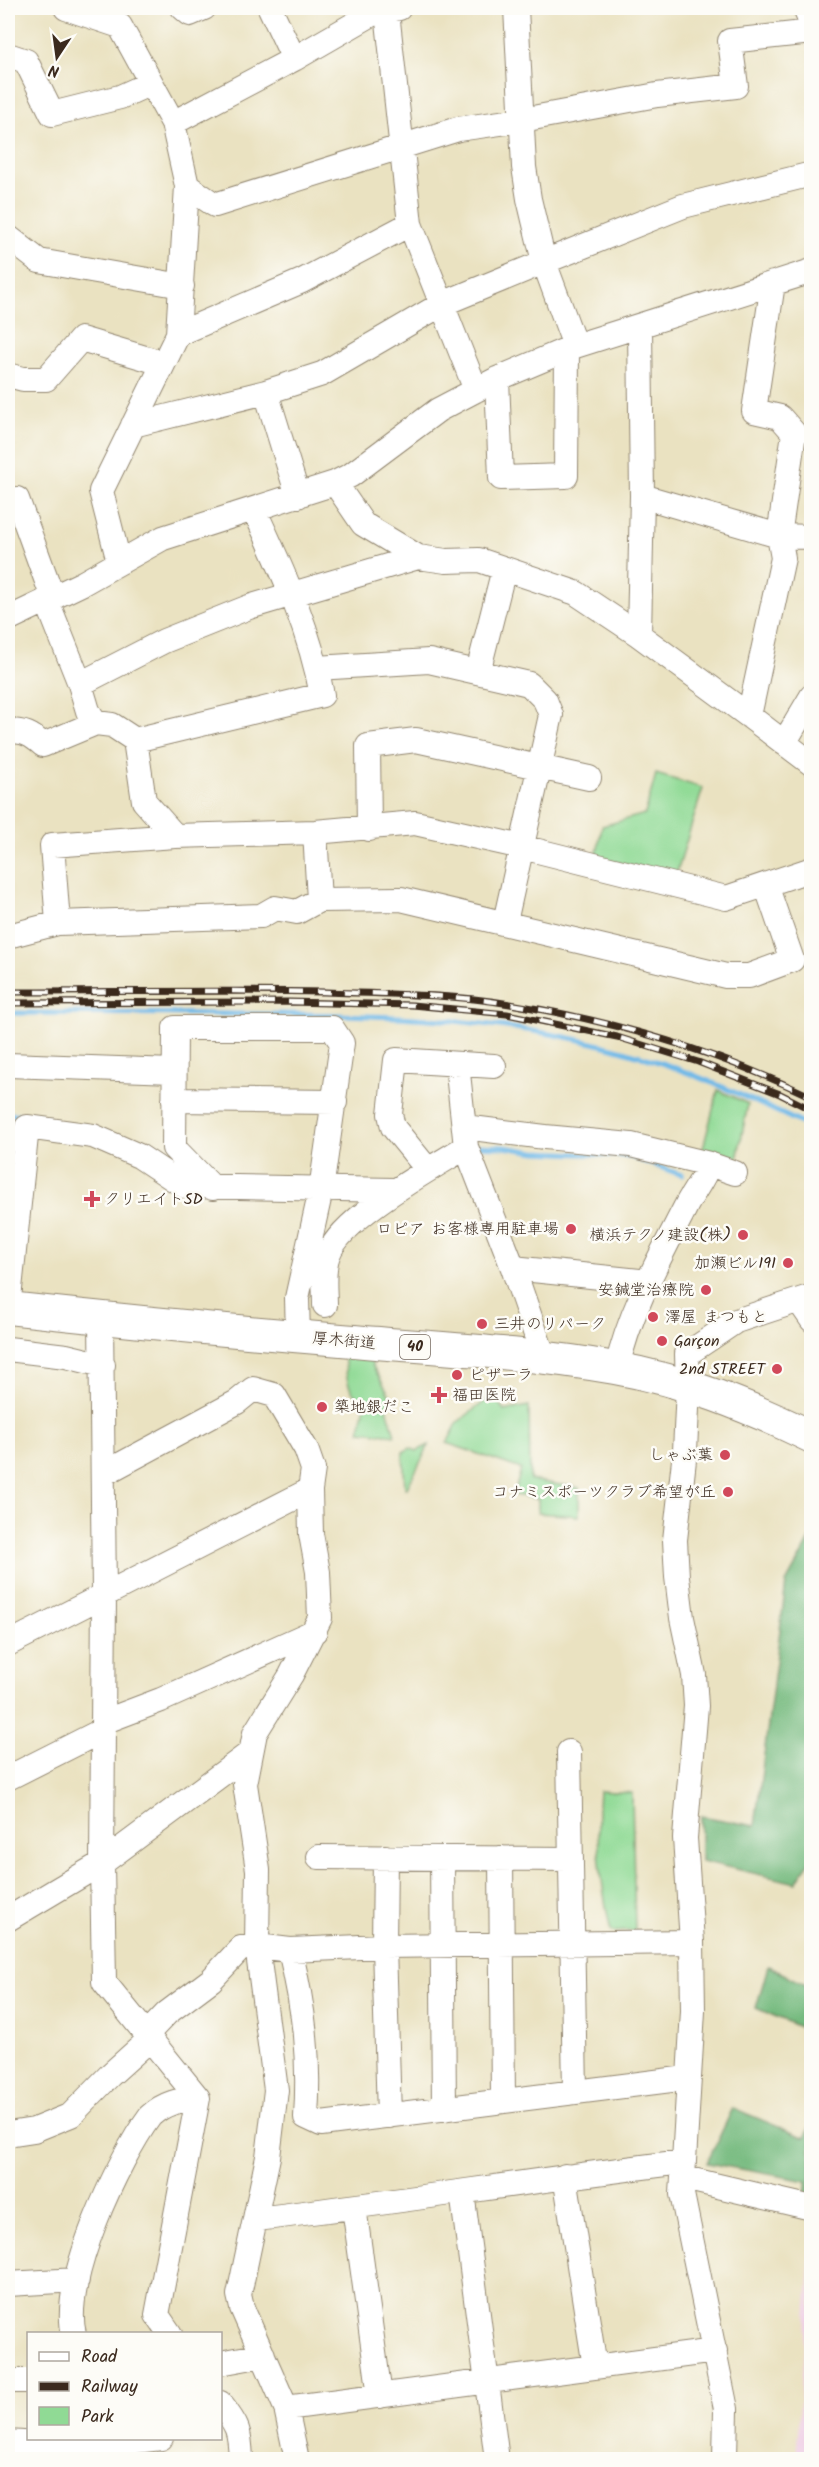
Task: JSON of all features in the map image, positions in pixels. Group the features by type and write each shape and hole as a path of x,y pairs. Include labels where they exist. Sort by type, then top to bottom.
{"main road":[{"name":"厚木街道","path":"8,1308 298,1337 544,1358 617,1368 688,1387 762,1412 812,1437"}],"street":[{"path":"66,8 120,26 173,123 188,186 178,334 101,491 119,561"},
{"path":"183,8 190,14 204,8"},
{"path":"270,8 294,59"},
{"path":"173,123 294,59 372,14 393,10 401,147 410,224 442,304 486,385 501,478 566,476 571,348 544,262 529,199 524,167 516,8"},
{"path":"805,8 812,26"},
{"path":"188,186 215,205 458,129 522,120 657,95 736,86 730,41 812,32"},
{"path":"8,55 26,61 52,114 120,97 151,83"},
{"path":"133,425 266,392 322,374 442,304 544,262 683,206 812,174"},
{"path":"178,334 302,281 410,224"},
{"path":"8,237 39,261 182,286"},
{"path":"8,619 163,538 298,496 351,475 438,410 486,385 571,348 812,272"},
{"path":"749,716 783,558 779,536 794,433 780,417 754,411 773,283"},
{"path":"639,635 642,496 640,327"},
{"path":"8,375 24,379 46,379 81,339 162,363"},
{"path":"266,392 298,496"},
{"path":"334,483 363,524 418,557 446,561 479,560 576,593 639,635 812,764"},
{"path":"642,496 779,536 812,537"},
{"path":"17,499 88,711 96,723"},
{"path":"8,731 23,731 34,736 43,745 96,723 112,725 135,740 322,695 317,668 293,593 254,509"},
{"path":"80,684 164,641 249,606 418,557"},
{"path":"478,672 504,569"},
{"path":"317,668 429,661 529,684 545,700 551,715 505,922"},
{"path":"784,743 812,696"},
{"path":"135,740 144,801 175,836"},
{"path":"369,829 368,746 416,740 589,778"},
{"path":"58,923 52,845 175,836 315,832 369,829 415,823 726,898 812,868"},
{"path":"315,832 319,900"},
{"path":"8,936 58,923 261,916 275,908 297,912 319,900 401,899 726,976 748,976 792,960 766,885"},
{"path":"213,1188 174,1148 175,1028 332,1028 342,1043 321,1190 297,1298 298,1337"},
{"path":"428,1170 393,1127 390,1114 396,1060 494,1066"},
{"path":"457,1064 465,1137 544,1358"},
{"path":"8,1065 173,1071"},
{"path":"174,1100 335,1102"},
{"path":"8,1308 12,1208 27,1126 93,1136 139,1156 184,1186 394,1190"},
{"path":"325,1305 325,1268 334,1243 394,1190 428,1170 465,1137 631,1145 709,1164 735,1173"},
{"path":"617,1368 633,1315 709,1164"},
{"path":"513,1268 649,1282"},
{"path":"725,2460 726,2409 682,2194 687,2078 693,2011 692,1942 685,1838 696,1707 694,1675 676,1577 675,1540 685,1451 687,1354 736,1321 807,1306"},
{"path":"101,1318 104,1982 198,2098"},
{"path":"8,1349 66,1356 103,1365"},
{"path":"103,1474 237,1402 253,1389 274,1395 306,1449 313,1469 310,1490 311,1534 318,1572 320,1617 291,1675 255,1733 249,1753 245,1784 258,1870 257,1946 276,2090 268,2157 239,2295 242,2308 286,2408 297,2460"},
{"path":"8,1644 310,1490"},
{"path":"8,1778 103,1726 315,1631"},
{"path":"569,1752 575,2092"},
{"path":"8,1919 102,1863 249,1753"},
{"path":"319,1857 571,1859"},
{"path":"385,1857 384,1946 388,2116"},
{"path":"442,1858 444,2109"},
{"path":"501,1858 503,2101"},
{"path":"8,2134 34,2130 71,2115 148,2037 166,2013 211,1980 241,1948 257,1946 290,1950 384,1946 692,1942"},
{"path":"290,1950 302,2000 306,2041 309,2075 306,2117 321,2124 687,2078"},
{"path":"74,2332 72,2308 77,2280 87,2244 109,2187 143,2126 159,2108 179,2100 198,2098"},
{"path":"169,2332 157,2315 198,2098"},
{"path":"256,2219 565,2176 683,2170 812,2208"},
{"path":"565,2176 595,2367"},
{"path":"462,2192 496,2452"},
{"path":"354,2207 380,2396"},
{"path":"8,2284 77,2280"},
{"path":"286,2408 715,2351"},
{"path":"222,2363 263,2355"},
{"path":"8,2381 27,2381"},
{"path":"222,2405 237,2424 234,2444"},
{"path":"8,2442 83,2447 109,2441 135,2440"}],"shaded area":[{"path":"811,2251 811,2459 796,2459"}],"green space":[{"path":"656,774 703,788 676,875 596,858 602,826 645,814"},
{"path":"718,1090 748,1104 736,1165 701,1156"},
{"path":"344,1356 372,1358 372,1365 392,1399 386,1405 395,1435 360,1431 365,1405 351,1389"},
{"path":"493,1395 504,1411 529,1406 530,1480 579,1488 579,1516 538,1513 538,1499 514,1495 521,1469 447,1443 458,1422"},
{"path":"429,1445 405,1488 403,1452 410,1448 417,1451"},
{"path":"811,1538 812,1857 796,1883 701,1861 701,1816 755,1826 786,1583"},
{"path":"599,1791 632,1793 635,1931 611,1932 600,1862"},
{"path":"768,1966 811,1988 811,2032 756,2008"},
{"path":"733,2108 805,2138 811,2124 811,2201 804,2199 807,2181 707,2163"}],"waterway":[{"path":"8,1013 340,1015 485,1024 580,1040 651,1059 721,1086 812,1128"},
{"path":"8,1114 20,1115"},
{"path":"476,1146 536,1152 628,1156 682,1175"}],"railway":[{"path":"8,992 325,992 418,995 510,1004 588,1019 664,1040 739,1065 812,1097"},
{"path":"8,1003 289,1002 412,1005 507,1014 617,1037 698,1062 780,1094 812,1110"}],"place":[{"name":"クリエイトSD","path":"92,1199"},
{"name":"ロピア お客様専用駐車場","path":"571,1229"},
{"name":"横浜テクノ建設(株)","path":"743,1235"},
{"name":"加瀬ビル191","path":"788,1263"},
{"name":"安鍼堂治療院","path":"706,1290"},
{"name":"澤屋 まつもと","path":"653,1317"},
{"name":"三井のリパーク","path":"482,1324"},
{"name":"Garçon","path":"662,1341"},
{"name":"2nd STREET","path":"777,1369"},
{"name":"ピザーラ","path":"457,1375"},
{"name":"福田医院","path":"439,1395"},
{"name":"築地銀だこ","path":"322,1407"},
{"name":"しゃぶ葉","path":"725,1455"},
{"name":"コナミスポーツクラブ希望が丘","path":"728,1492"}]}
